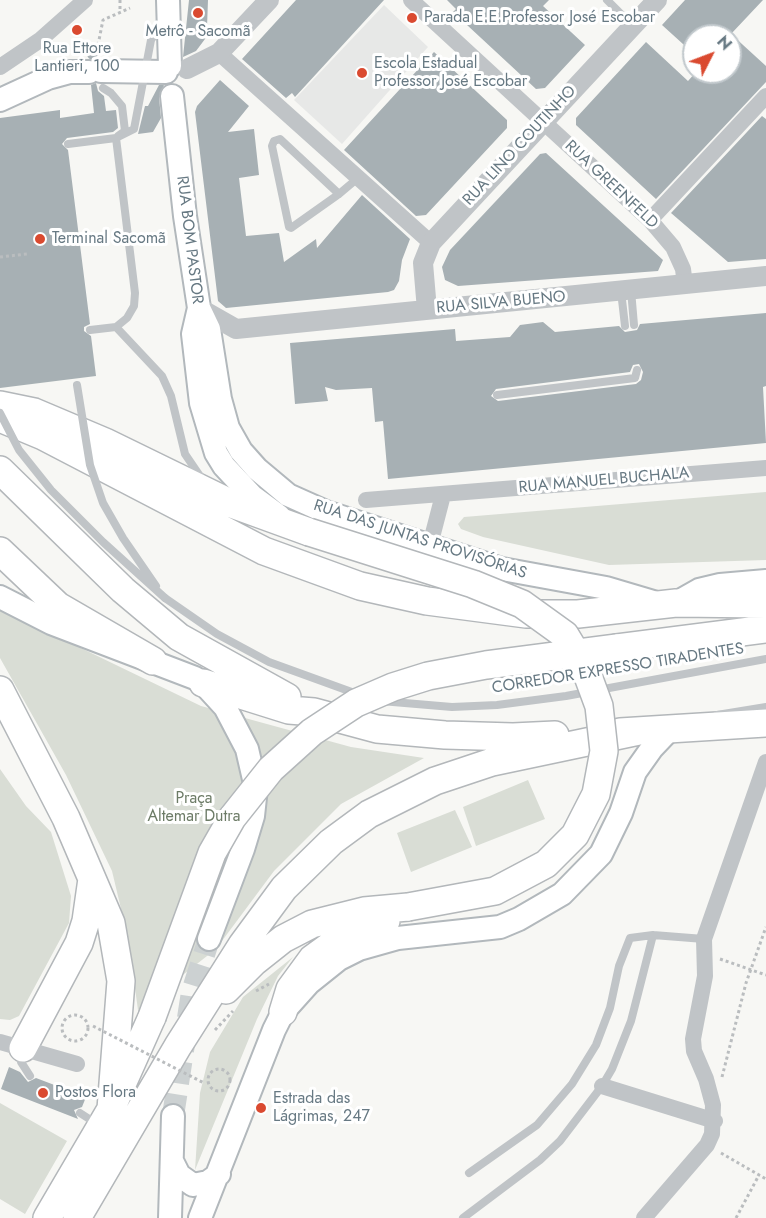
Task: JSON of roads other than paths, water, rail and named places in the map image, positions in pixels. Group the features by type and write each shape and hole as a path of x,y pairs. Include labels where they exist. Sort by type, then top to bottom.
{"highway":[{"path":"0,405 34,412 105,442 232,504 473,584 522,604 565,635 585,668 599,706 604,751 596,794 574,835 546,864 495,891 404,908 338,916 312,924 283,939 254,962 178,1046"},
{"path":"0,418 63,446 264,551 360,585 427,601 526,614 578,614 668,603"},
{"path":"0,470 123,590 179,637 314,712"},
{"path":"0,551 58,606 153,661"},
{"name":"RUA DAS JUNTAS PROVISÓRIAS","path":"668,603 766,604"},
{"path":"46,1218 97,1116 152,1017 212,854 232,818 271,769 312,732 356,704 393,687 428,676 486,665 766,629"},
{"path":"203,682 289,710 314,712 377,729 445,735 513,738 766,723"},
{"path":"0,690 59,803 111,923 121,981 97,1116"},
{"path":"0,723 27,765 59,803"},
{"path":"77,1218 178,1046 242,945 285,888 331,842 369,813 435,781 492,762 639,731"},
{"path":"11,1045 79,943 91,900 92,875"},
{"path":"283,1012 290,989 297,976 331,943 345,935 383,923 404,908"}],"main road":[{"path":"0,100 48,78 91,77 167,70 168,7"},
{"name":"RUA BOM PASTOR","path":"172,96 185,216 199,308 193,334 201,403 216,453 232,476 252,496 302,529"},
{"name":"RUA DAS JUNTAS PROVISÓRIAS","path":"199,308 208,329 228,428 241,451 273,485 288,495 326,512 502,569 606,588 668,603"},
{"path":"668,603 699,590 720,585 766,581"},
{"path":"0,597 51,623 203,682 225,707 253,767 256,788 253,816 247,838 209,939"},
{"path":"200,1218 219,1174 264,1053 283,1012 309,983 339,959 359,949 398,938 500,927 519,919 562,894 601,854 621,813 635,772 652,748 680,727"},
{"path":"170,1218 173,1116"},
{"path":"172,1161 179,1175 192,1185 208,1182 219,1174"}],"street":[{"path":"0,67 39,40 85,0"},
{"path":"167,70 219,53 269,0"},
{"name":"RUA GREENFELD","path":"411,0 650,220 674,247 683,269 685,285"},
{"name":"RUA LINO COUTINHO","path":"427,310 423,263 431,243 657,0"},
{"path":"219,53 431,243"},
{"path":"650,220 766,96"},
{"name":"RUA SILVA BUENO","path":"236,329 766,276"},
{"path":"199,308 236,329 213,359"},
{"name":"RUA MANUEL BUCHALA","path":"366,500 766,468"},
{"path":"430,545 443,495"},
{"path":"644,1218 707,1145 715,1121 709,1090 694,1051 705,947 766,762"},
{"path":"11,1045 76,1064"},
{"path":"602,1086 715,1121"}],"lane":[{"path":"607,0 633,26"},
{"path":"68,144 116,138 134,129 167,70"},
{"path":"91,77 111,93 122,106 125,131 116,138"},
{"path":"90,330 117,327 127,318 134,306 131,260 116,138"},
{"path":"339,194 280,139 274,141 272,146 291,228 339,194 358,178"},
{"path":"626,291 629,325"},
{"path":"117,327 162,376 171,396 180,440 194,470 232,504"},
{"path":"497,395 631,373"},
{"name":"CORREDOR EXPRESSO TIRADENTES","path":"77,382 90,465 103,503 123,538 165,598 217,634 269,662 376,700 452,707 497,705 566,696 766,659"},
{"path":"0,413 19,450 51,490 103,542 165,598"},
{"path":"680,727 723,712 766,707"},
{"path":"469,1173 507,1148 553,1110 588,1060 610,1008 619,966 630,938 653,935 705,947"},
{"path":"463,1218 540,1160 560,1141 602,1086 612,1070 631,1021 653,935"},
{"path":"11,1045 30,1076"}],"tunnel":[{"path":"173,1116 192,992 209,939"}],"place":[{"name":"Metrô - Sacomã","path":"198,13"},
{"name":"Parada E.E.Professor José Escobar","path":"412,18"},
{"name":"Rua Ettore Lantieri, 100","path":"77,30"},
{"name":"Escola Estadual Professor José Escobar","path":"362,73"},
{"name":"Terminal Sacomã","path":"40,239"},
{"name":"Postos Flora","path":"43,1093"},
{"name":"Estrada das Lágrimas, 247","path":"261,1108"}],"park label":[{"name":"Praça Altemar Dutra","path":"194,808"}]}
